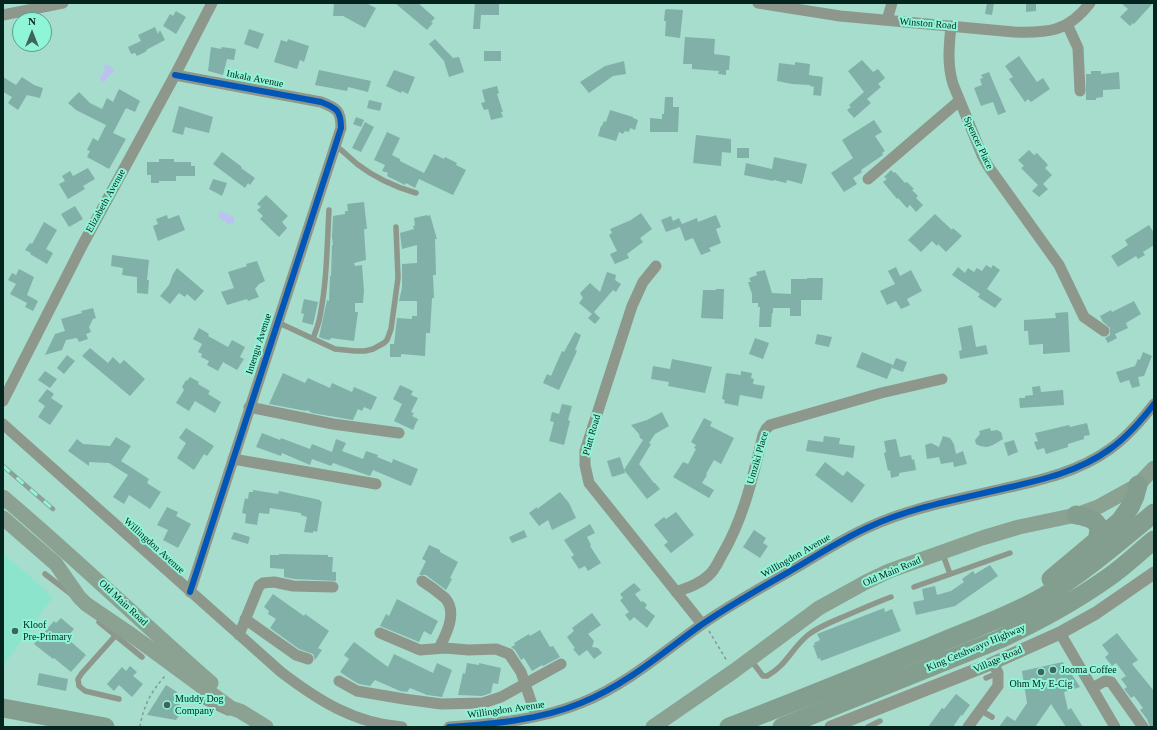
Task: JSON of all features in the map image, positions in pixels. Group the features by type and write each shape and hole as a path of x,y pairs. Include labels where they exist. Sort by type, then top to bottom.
{"highway":[{"path":"1042,586 1120,521 1126,514 1135,496 1138,485"},
{"name":"King Cetshwayo Highway","path":"973,629 989,614 1042,586 1072,568 1154,502"},
{"name":"King Cetshwayo Highway","path":"729,727 812,695 1013,612 1042,597 1080,573 1154,514"},
{"path":"1076,515 1092,519 1096,522 1099,534 1096,542"},
{"name":"King Cetshwayo Highway","path":"782,727 1000,639 1035,623 1060,609 1111,576 1154,540"},
{"path":"3,696 63,719"},
{"path":"3,708 104,727"}],"main road":[{"name":"Old Main Road","path":"653,727 734,671 819,608 845,593 889,571 982,538 1019,527 1076,515 1098,507 1138,485 1154,468"},
{"name":"Old Main Road","path":"3,497 105,586 244,714"},
{"name":"Old Main Road","path":"3,518 56,564 86,603 119,631 231,708 266,727"},
{"path":"86,603 100,605 105,601 105,586"},
{"path":"119,631 126,620 125,605"}],"street":[{"path":"3,15 63,3"},
{"name":"Elizabeth Avenue","path":"3,401 83,244 175,75 212,3"},
{"name":"Winston Road","path":"758,3 810,12 1014,32 1051,31 1067,24 1090,3"},
{"path":"887,20 892,3"},
{"path":"1067,24 1078,48 1080,91"},
{"name":"Spencer Place","path":"951,26 948,66 952,84 976,142 988,166 1059,265 1084,317 1104,331"},
{"name":"Inkala Avenue","path":"175,75 281,94 321,102 332,106"},
{"path":"868,179 959,101"},
{"name":"Intengu Avenue","path":"190,592 232,459 341,128 340,116 337,110 332,106"},
{"name":"Platt Road","path":"656,266 643,282 632,306 585,451 585,465 589,482 702,624"},
{"name":"Umziki Place","path":"676,592 698,583 710,575 727,547 741,516 747,498 763,435 770,425 881,394 942,379"},
{"name":"Willingdon Avenue","path":"449,727 476,725 557,712 603,694 638,671 702,624 868,527 898,515 1054,476 1076,468 1109,450 1127,436 1138,425 1154,404"},
{"path":"250,407 333,424 399,433"},
{"name":"Willingdon Avenue","path":"3,424 281,672 317,698 363,720 381,725 402,727"},
{"path":"232,459 376,484"},
{"name":"Village Road","path":"839,726 876,716 996,668 1096,613 1154,573"},
{"path":"422,581 446,599 450,606 448,630 439,648"},
{"path":"238,635 259,586 263,583 274,582 293,586 333,587"},
{"path":"245,620 296,656 308,660"},
{"path":"380,633 420,650 439,648 469,650 496,649 509,654 520,672 536,716"},
{"path":"1060,633 1114,727"},
{"path":"339,681 357,691 441,704 483,703 501,697 525,685 561,664"},
{"path":"968,727 998,686 996,668"},
{"path":"1092,688 1105,681 1111,682 1142,727"}],"lane":[{"path":"335,145 357,163 386,181 402,189 416,193"},
{"path":"313,339 320,318 325,282 328,210"},
{"path":"277,322 335,349 355,351 373,349 387,340 392,329 398,278 396,227"},
{"path":"942,552 950,574"},
{"path":"914,586 1010,553"},
{"path":"45,574 71,594 86,603"},
{"path":"750,659 763,676 768,676 786,662 798,644 821,626 891,597"},
{"path":"119,699 85,691 79,686 78,682 82,673 119,631 142,657"},
{"path":"986,678 996,668"},
{"path":"202,701 227,712 244,714"},
{"path":"980,710 992,717"},
{"path":"868,727 876,716"}],"path":[{"path":"702,624 711,634 734,671"},
{"path":"140,727 144,706 155,687 166,675"}],"shaded area":[{"name":"Kloof Pre-Primary","path":"3,553 53,597 3,666"}],"water":[{"path":"105,65 114,69 114,72 110,74 106,81 101,81 100,77 105,70 103,68"},
{"path":"221,211 234,217 234,223 231,223 230,225 218,217"}],"building":[{"path":"334,3 366,3 376,8 365,28 343,16 333,16"},
{"path":"395,3 418,3 435,18 431,22 433,23 427,30"},
{"path":"475,3 499,3 499,15 481,15 480,29 473,29"},
{"path":"987,3 994,3 992,15 985,14"},
{"path":"1026,3 1036,3 1036,11 1026,12"},
{"path":"1121,3 1153,3 1134,24 1133,23 1130,26 1120,17 1128,9"},
{"path":"665,10 683,10 680,38 665,36 666,21 664,21"},
{"path":"176,11 186,17 176,34 163,26 170,14 173,16"},
{"path":"155,27 158,34 160,30 165,40 137,56 135,53 131,54 128,47 141,41 138,35"},
{"path":"249,29 264,34 258,49 244,44"},
{"path":"685,37 715,39 714,54 730,56 729,70 726,70 726,75 718,74 719,71 692,69 692,64 683,64"},
{"path":"288,39 309,46 304,62 300,60 297,69 274,62 281,40 287,42"},
{"path":"435,39 453,58 459,57 464,72 449,77 444,61 429,44"},
{"path":"211,47 236,49 234,60 227,59 223,75 208,71"},
{"path":"484,51 501,51 501,61 484,61"},
{"path":"1019,56 1037,82 1043,78 1050,89 1031,102 1028,99 1025,102 1009,79 1013,77 1005,66"},
{"path":"862,60 873,72 878,69 885,78 878,84 881,87 867,99 871,103 854,118 847,110 851,107 849,105 864,92 848,71"},
{"path":"624,61 626,74 613,76 589,93 580,82 605,66"},
{"path":"795,62 810,64 809,75 823,77 821,96 813,95 814,87 810,85 777,81 779,63 795,65"},
{"path":"319,70 371,81 368,92 348,87 347,91 315,85"},
{"path":"394,70 415,77 408,94 402,91 401,93 386,86"},
{"path":"1091,71 1101,71 1101,74 1119,72 1120,89 1103,90 1103,97 1096,98 1096,100 1086,100 1086,74 1091,74"},
{"path":"989,72 1006,112 998,115 993,102 981,106 974,88 982,85 980,79 983,78 981,75"},
{"path":"3,77 16,85 22,77 34,85 43,88 40,98 27,95 18,110 8,103 12,97 3,92"},
{"path":"497,86 499,93 497,94 503,112 501,112 503,117 491,120 488,109 484,110 481,103 485,102 482,90"},
{"path":"119,89 140,101 135,112 126,108 113,133 126,139 109,169 87,157 90,151 87,150 93,138 98,141 106,125 76,110 68,103 79,92 90,103 102,109 107,98 113,102"},
{"path":"665,97 673,97 673,107 679,107 678,132 650,132 650,118 662,119 662,114 664,114"},
{"path":"369,100 382,103 380,111 367,108"},
{"path":"179,106 213,117 209,133 185,127 183,135 172,132"},
{"path":"610,110 638,120 635,130 630,128 629,132 625,131 623,134 619,132 616,141 598,136 601,126 604,121 606,122"},
{"path":"356,117 364,120 361,127 353,124"},
{"path":"874,120 882,132 875,136 885,151 882,153 883,155 861,170 862,172 853,178 857,184 844,192 831,173 853,158 842,140"},
{"path":"365,122 374,127 361,152 352,148"},
{"path":"387,132 400,138 392,155 400,159 400,161 424,173 434,154 444,159 445,157 457,163 456,165 466,170 453,195 419,179 415,188 387,176 388,173 382,171 385,165 374,160"},
{"path":"696,135 731,139 731,153 722,152 721,166 693,163"},
{"path":"737,148 749,148 749,158 737,158"},
{"path":"1029,150 1034,155 1037,153 1048,165 1045,168 1052,175 1043,184 1048,189 1039,197 1032,191 1038,185 1021,168 1024,166 1018,160"},
{"path":"222,152 255,178 250,185 248,183 245,188 213,164"},
{"path":"774,157 807,164 802,184 787,180 786,183 744,175 746,163 772,169"},
{"path":"159,159 174,159 174,162 191,162 191,166 195,166 195,176 176,176 176,181 159,181 159,183 151,183 151,175 147,175 147,162 159,162"},
{"path":"88,168 95,179 83,186 85,189 68,199 59,184 65,181 62,176 70,171 73,176"},
{"path":"891,170 914,189 912,190 918,196 916,198 923,205 916,212 910,205 907,208 898,198 897,199 883,182 887,179 884,177"},
{"path":"213,179 227,183 222,196 209,189"},
{"path":"266,195 288,216 282,222 287,228 279,237 260,219 263,216 257,210 261,207 257,204"},
{"path":"364,202 367,229 364,229 366,260 354,263 355,266 362,265 364,291 363,303 355,303 355,312 358,312 354,341 331,338 330,340 324,339 319,337 327,300 329,301 333,245 333,216 345,214 345,211 348,211 347,204"},
{"path":"75,206 83,219 69,227 61,214"},
{"path":"641,213 652,229 640,238 643,242 627,254 629,258 615,264 610,254 617,251 609,235 612,233 610,229 631,220"},
{"path":"935,214 952,230 953,228 962,236 946,252 938,244 937,246 932,241 921,252 908,240"},
{"path":"167,215 168,219 179,215 185,230 158,241 153,226 158,224 156,219"},
{"path":"430,215 437,239 435,239 436,275 433,275 434,298 432,298 430,333 426,333 425,356 401,354 401,357 390,357 390,344 394,344 397,318 412,319 412,316 417,316 417,301 399,301 402,288 402,264 417,263 417,245 402,249 400,233 414,229 414,218"},
{"path":"716,215 721,227 716,229 721,243 709,248 711,251 701,255 693,238 685,241 680,227 666,232 661,220 671,216 673,221 679,218 682,224 697,218 698,222"},
{"path":"44,222 57,230 46,249 53,253 47,264 25,250 30,243 32,244"},
{"path":"1149,225 1154,233 1154,245 1143,252 1145,255 1138,259 1136,256 1118,267 1111,256 1128,245 1125,240"},
{"path":"112,255 149,260 147,280 149,280 148,294 137,293 137,277 122,275 123,268 111,266"},
{"path":"257,261 265,281 259,284 255,289 259,297 248,301 247,299 227,305 221,292 234,288 228,272"},
{"path":"986,265 991,268 993,265 1000,270 987,289 1002,299 995,308 978,297 980,294 952,275 958,267 965,273 968,268 974,272 977,268 982,271"},
{"path":"896,267 900,276 911,270 922,291 907,299 910,305 901,309 896,301 887,305 880,291 895,284 888,271"},
{"path":"177,268 204,291 195,301 187,294 185,297 179,293 170,304 160,296 169,285"},
{"path":"19,269 34,277 27,295 38,301 33,311 25,307 27,303 10,294 16,284 8,280 12,273 16,275"},
{"path":"765,270 772,293 791,294 791,279 823,278 822,300 801,300 801,316 790,316 790,308 773,308 771,327 759,327 760,307 758,307 758,303 752,303 752,294 748,282 751,282 749,278 757,275 756,272"},
{"path":"607,272 616,275 615,280 621,284 616,292 613,290 594,312 600,318 595,324 588,318 592,314 579,303 583,298 580,293 590,283 600,292"},
{"path":"724,289 723,319 701,318 703,290"},
{"path":"304,299 318,302 313,325 302,322 304,314 301,313"},
{"path":"1134,301 1141,314 1126,323 1128,328 1115,334 1117,338 1108,343 1105,338 1110,335 1110,328 1103,322 1100,316"},
{"path":"93,308 96,318 93,319 89,327 91,332 86,334 88,339 79,342 77,338 66,340 62,350 45,355 55,334 65,331 61,319"},
{"path":"1068,312 1070,352 1043,354 1043,344 1029,345 1028,331 1024,331 1024,320 1056,318 1055,313"},
{"path":"972,325 976,347 986,345 988,354 960,359 959,351 962,350 958,328"},
{"path":"199,328 209,334 208,336 228,347 232,340 245,347 240,357 244,359 237,370 223,362 218,371 207,365 209,361 201,357 202,354 198,352 202,344 193,339"},
{"path":"575,332 581,335 575,350 577,351 559,390 543,383 547,374 551,376 562,351 564,352"},
{"path":"817,334 832,337 829,347 815,344"},
{"path":"755,338 769,343 763,359 749,354"},
{"path":"90,348 108,363 113,357 120,364 124,360 145,379 130,396 82,356"},
{"path":"862,352 893,365 887,379 856,367"},
{"path":"1143,352 1152,356 1144,376 1138,377 1140,386 1132,388 1129,380 1120,383 1116,372 1135,366 1138,359 1140,360"},
{"path":"67,355 75,361 64,374 57,368"},
{"path":"896,358 907,362 903,372 892,368"},
{"path":"672,359 712,367 705,393 668,386 669,382 651,379 653,366 670,369"},
{"path":"45,371 57,379 50,388 38,380"},
{"path":"741,371 752,373 751,378 754,379 753,384 765,386 762,399 740,395 738,406 724,403 725,400 722,399 726,373 741,375"},
{"path":"283,373 305,383 308,378 330,388 332,383 352,392 354,387 377,397 371,410 364,407 362,411 358,409 353,420 312,413 307,410 269,404"},
{"path":"190,377 210,391 208,394 221,402 215,413 195,401 189,411 176,403 184,390 182,387 186,380 187,381"},
{"path":"400,385 413,391 411,395 418,398 411,412 414,413 412,416 418,419 413,430 394,421 402,404 393,399"},
{"path":"1040,386 1041,392 1063,390 1064,405 1020,408 1019,398 1025,398 1025,396 1033,395 1032,387"},
{"path":"47,389 54,394 51,398 63,406 50,425 38,417 45,406 38,401"},
{"path":"562,404 572,406 564,445 549,441 554,422 550,421 552,412 559,414"},
{"path":"662,412 669,426 655,434 639,464 660,489 647,499 624,470 643,440 631,425 647,420"},
{"path":"704,418 712,422 710,426 734,438 721,464 714,460 702,483 714,490 709,498 673,477 683,462 688,464 696,449 694,448 696,445 691,442"},
{"path":"1087,423 1090,435 1084,436 1084,439 1068,444 1068,447 1046,454 1044,448 1037,450 1034,442 1038,441 1035,433 1069,425 1070,427"},
{"path":"186,428 214,446 207,456 204,454 194,470 177,458 186,443 179,438"},
{"path":"990,428 991,431 997,430 1001,432 1003,439 987,447 976,444 975,440 980,434 979,431"},
{"path":"262,433 280,440 281,438 310,449 312,444 332,452 336,439 346,443 342,451 363,459 366,451 378,455 377,457 392,463 393,459 418,469 411,486 373,470 370,476 333,463 331,466 312,459 310,465 282,453 281,456 256,447"},
{"path":"824,436 840,438 839,444 855,446 853,458 806,451 808,440 823,442"},
{"path":"943,436 950,438 954,444 956,454 963,451 967,464 954,467 953,462 941,464 939,457 927,459 925,445 931,443 939,447"},
{"path":"116,437 131,446 121,461 149,479 147,483 161,492 150,509 129,495 124,504 113,497 128,475 109,463 89,462 89,466 68,451 77,439 83,444 110,446"},
{"path":"896,439 900,457 911,455 912,460 914,459 916,470 899,473 899,476 891,478 884,453 886,452 884,441"},
{"path":"1014,440 1018,452 1008,456 1004,443"},
{"path":"620,457 625,473 612,477 607,461"},
{"path":"825,462 843,476 847,471 865,485 852,503 815,475"},
{"path":"253,490 278,494 279,491 320,500 322,502 317,532 304,532 307,517 301,515 301,513 270,508 269,514 259,513 257,525 245,523 246,514 242,513 245,498 248,499 249,492 253,492"},
{"path":"560,492 569,503 576,518 552,530 548,520 539,526 529,513"},
{"path":"167,507 178,512 176,516 191,524 178,548 163,540 168,530 157,525"},
{"path":"676,512 694,535 671,553 664,545 668,542 654,525 664,517 666,519"},
{"path":"590,524 595,533 587,537 591,545 590,546 601,563 588,571 585,566 579,569 571,557 574,555 564,540"},
{"path":"524,530 527,537 512,543 509,537"},
{"path":"754,530 766,538 763,543 768,546 760,558 743,547"},
{"path":"234,532 250,537 248,544 231,539"},
{"path":"429,545 440,550 440,552 458,562 446,590 426,575 419,575 426,561 422,559"},
{"path":"270,555 328,555 328,557 333,557 332,572 336,572 336,581 294,579 284,577 284,569 270,568"},
{"path":"990,565 998,576 955,606 916,615 913,602 924,600 922,589 935,586 937,595 951,591 964,582 962,579 973,571 975,574"},
{"path":"634,583 641,590 635,594 641,602 643,601 647,605 645,608 655,616 647,628 634,617 630,621 625,615 629,612 620,600 623,598 620,594"},
{"path":"273,594 304,616 305,614 329,631 318,648 322,650 315,660 313,654 299,649 270,628 276,619 268,614 269,611 264,607"},
{"path":"397,599 438,621 431,635 424,631 419,642 380,626 386,614 389,616"},
{"path":"884,608 885,612 892,609 901,631 821,661 820,658 818,659 813,645 820,640 817,634"},
{"path":"592,613 601,625 588,634 594,641 592,647 598,648 602,653 594,659 587,650 579,656 573,649 575,648 567,637 574,631 572,628"},
{"path":"61,618 74,629 69,635 72,637 69,640 86,655 71,672 34,644 54,621 56,623"},
{"path":"540,630 550,647 553,646 560,657 532,671 524,658 521,660 515,650 511,647 515,645 514,643 529,634 530,636"},
{"path":"1117,633 1138,660 1132,664 1154,691 1154,727 1150,727 1147,719 1140,710 1143,708 1134,696 1131,698 1124,689 1127,687 1121,679 1126,676 1116,663 1112,666 1105,657 1109,654 1102,645"},
{"path":"354,642 388,667 394,654 433,673 437,663 452,670 442,697 427,695 410,688 407,692 400,691 375,680 370,686 359,684 352,680 340,672 349,659 344,655"},
{"path":"1063,662 1080,687 1064,692 1068,710 1071,708 1083,727 1066,727 1051,704 1035,727 999,727 1007,716 1015,721 1027,703 1022,671"},
{"path":"467,663 479,665 479,663 501,668 498,684 493,683 491,693 482,696 458,695"},
{"path":"130,666 137,672 133,676 143,684 132,697 119,685 114,691 107,684 122,667 126,671"},
{"path":"39,673 68,679 66,691 37,685"},
{"name":"Muddy Dog Company","path":"166,685 177,692 174,697 178,700 176,702 185,708 176,720 147,715"},
{"path":"956,694 970,705 953,727 928,727 942,708 944,709"}],"railway":[{"path":"3,466 53,509"}],"cycle path":[{"path":"175,75 321,102 331,106 337,111 340,118 341,128 190,592"},
{"path":"449,727 499,723 549,714 597,696 628,678 723,610 849,537 885,520 902,514 954,500 1033,482 1073,469 1098,457 1110,449 1134,428 1154,404"}],"place":[{"name":"Kloof Pre-Primary","path":"15,631"},
{"name":"Jooma Coffee","path":"1053,670"},
{"name":"Ohm My E-Cig","path":"1041,672"},
{"name":"Muddy Dog Company","path":"167,705"}]}
